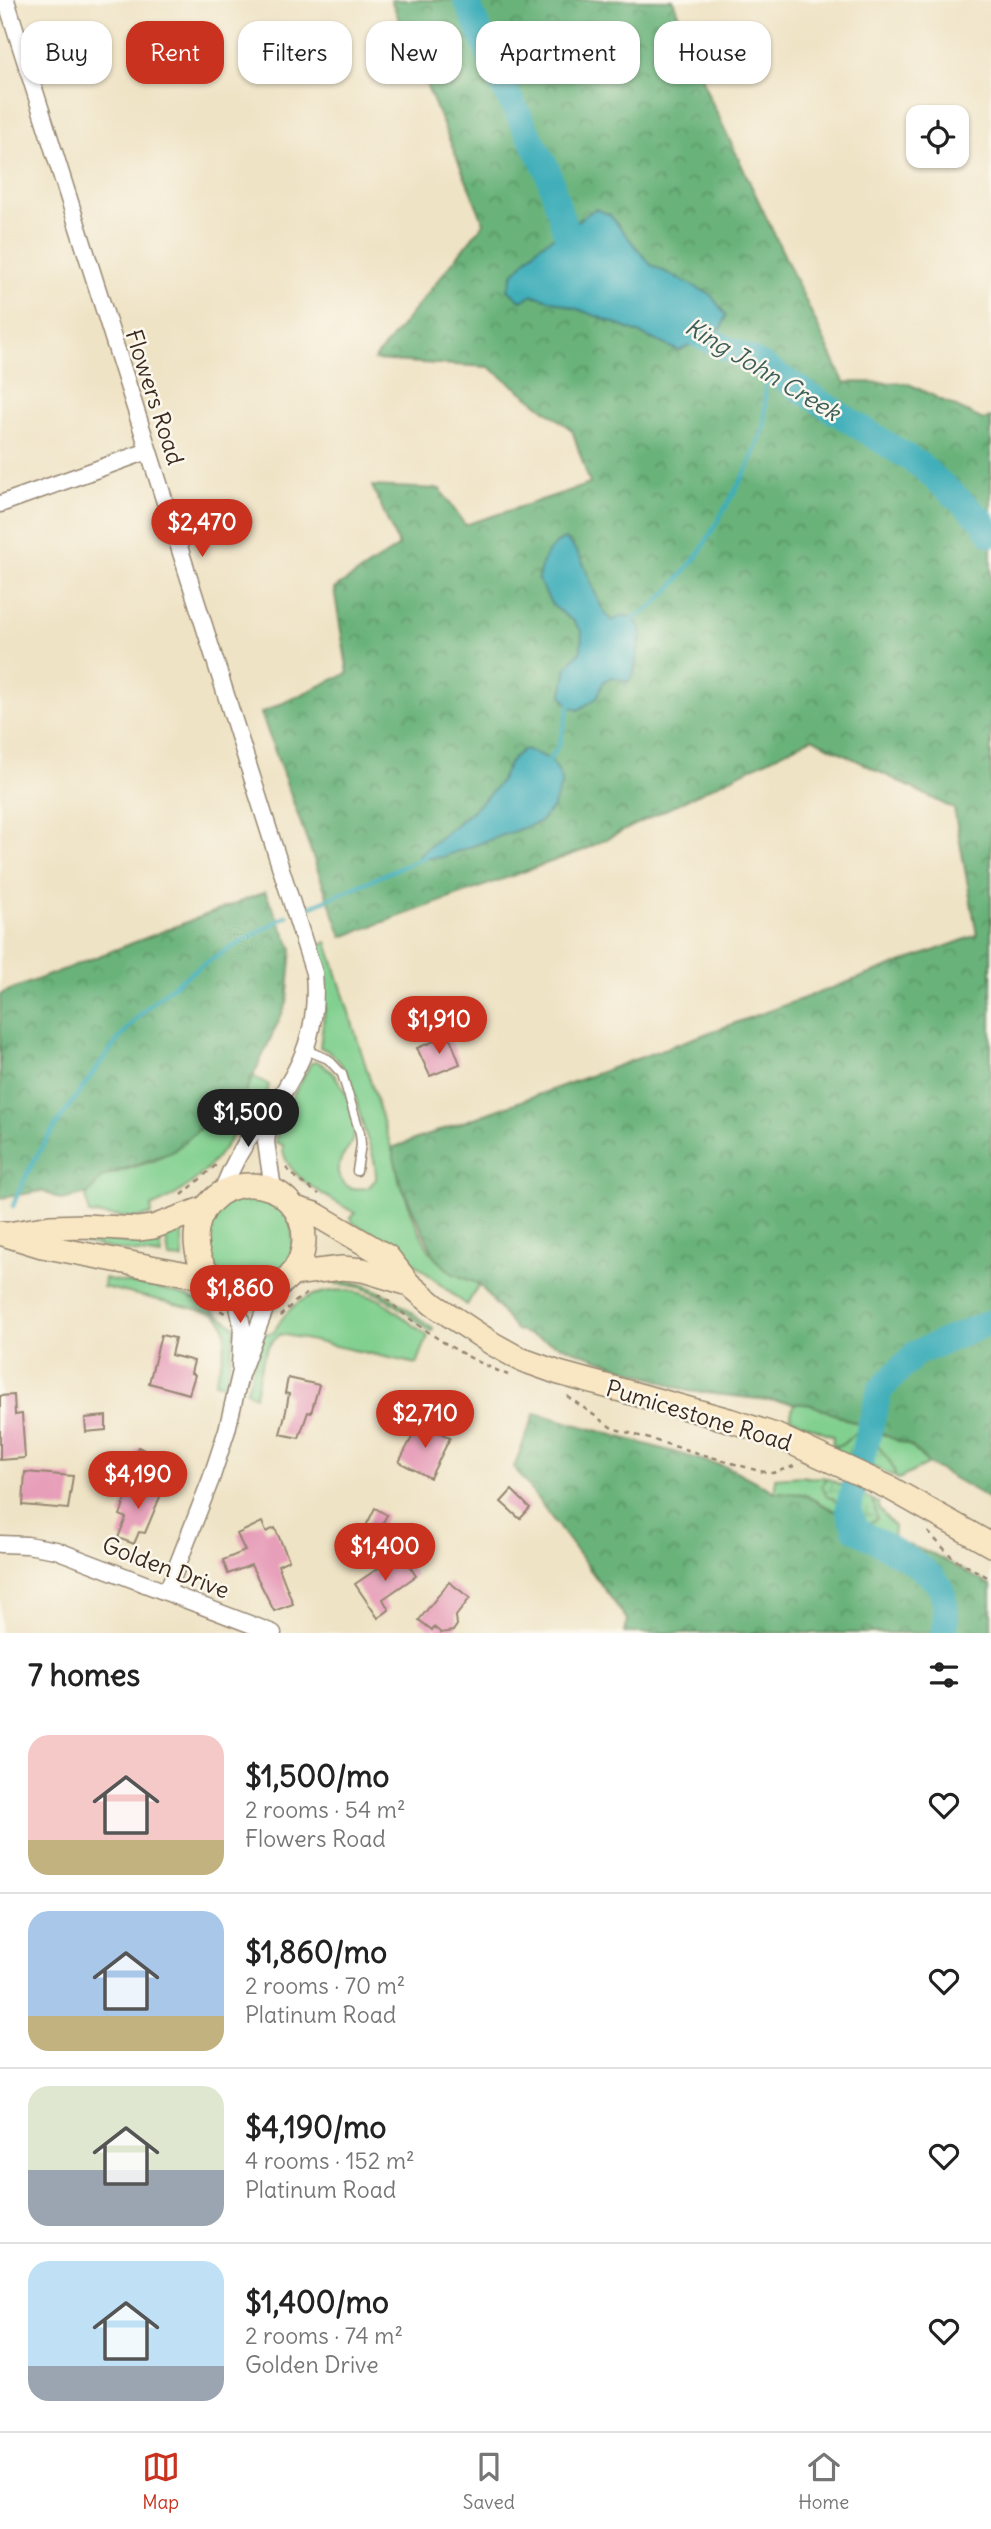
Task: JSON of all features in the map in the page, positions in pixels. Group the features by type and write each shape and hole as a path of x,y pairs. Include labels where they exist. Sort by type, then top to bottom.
{"main road":[{"path":"256,1184 273,1189 295,1208 302,1224 304,1241 301,1258 292,1274 273,1288 248,1293 235,1291 213,1279 42,1246 2,1234 50,1227 145,1228 171,1222 205,1208 222,1191 239,1185 256,1184"},
{"path":"205,1208 197,1229 197,1253 213,1279"},
{"name":"Pumicestone Road","path":"295,1208 315,1214 388,1257 409,1284 464,1327 520,1359 559,1373 775,1435 812,1460 890,1488 991,1545"},
{"name":"Pumicestone Road","path":"292,1274 322,1269 363,1270 409,1284"}],"street":[{"name":"Flowers Road","path":"6,0 313,973 314,1017 306,1050 271,1111 258,1125 230,1170 222,1191"},
{"path":"0,505 148,451"},
{"name":"Flowers Road","path":"271,1111 266,1142 273,1189"},
{"path":"167,1592 211,1479 227,1430 240,1375 273,1288"},
{"path":"235,1291 242,1324 240,1375"},
{"name":"Golden Drive","path":"0,1544 56,1550 273,1633"}],"lane":[{"path":"306,1050 328,1059 342,1074 360,1133 357,1171"}],"path":[{"path":"178,1199 222,1158"},
{"path":"283,1164 290,1173 323,1197"},
{"path":"259,1326 272,1329 288,1308 314,1291"},
{"path":"191,1294 209,1303 230,1320 242,1324"},
{"path":"373,1294 386,1299 430,1335 480,1364 509,1376"},
{"path":"564,1394 612,1428 759,1471 772,1473 812,1460"},
{"path":"922,1526 954,1559 991,1579"}],"green space":[{"path":"391,0 673,0 681,21 654,21 654,84 704,84 844,382 907,383 983,420 991,417 991,1501 929,1464 911,1446 812,1405 688,1391 516,1330 479,1284 453,1274 436,1259 400,1183 392,1148 977,935 954,809 812,738 584,850 342,937 261,713 348,673 334,589 399,546 372,486 440,489 465,525 590,484 572,430 489,367 374,360 484,223 426,84 462,84 462,21 400,21"},
{"path":"265,892 292,948 287,1003 242,1100 227,1124 217,1120 208,1122 172,1152 102,1177 88,1194 62,1200 42,1191 0,1198 0,994"},
{"path":"327,942 402,1187 418,1228 436,1259 479,1284 467,1305 399,1252 353,1223 351,1218 355,1213 322,1194 299,1176 290,1167 283,1145 275,1142 280,1120 293,1103 291,1099 311,1063 316,1061 325,1066 339,1082 352,1112 353,1140 339,1163 339,1175 345,1185 354,1188 368,1188 376,1179 374,1159 350,1081 339,1061 320,1047 325,1008 315,947"},
{"path":"253,1076 269,1085 264,1102 244,1134 236,1131 200,1176 177,1194 151,1207 150,1215 136,1218 89,1214 86,1194 102,1177 156,1160 208,1122 217,1120 227,1123"},
{"path":"249,1196 266,1199 280,1209 290,1223 293,1240 290,1257 280,1271 266,1281 249,1284 232,1281 218,1271 208,1257 205,1240 208,1223 218,1209 232,1199"},
{"path":"182,1231 183,1259 169,1258 166,1237"},
{"path":"82,1237 131,1243 160,1239 162,1256 59,1238"},
{"path":"104,1278 188,1297 204,1304 235,1326 226,1384 215,1382 225,1344 224,1327 220,1319 213,1313 103,1287"},
{"path":"337,1280 377,1290 433,1329 431,1332 387,1299 363,1288 335,1284"},
{"path":"349,1290 379,1299 428,1336 417,1364 281,1334 274,1339 265,1353 255,1396 246,1391 264,1334 274,1332 288,1312 305,1299 325,1292"},
{"path":"794,1403 812,1404 863,1426 843,1444 836,1446 837,1451 832,1449 833,1436 790,1418"},
{"path":"535,1413 730,1468 775,1492 803,1494 872,1531 935,1555 991,1586 991,1633 624,1633 628,1621 514,1467"},
{"path":"863,1426 875,1431 878,1446 892,1465 895,1477 837,1451 835,1446 843,1444"},
{"path":"875,1431 911,1446 929,1464 898,1479 892,1465 878,1446"},
{"path":"775,1478 826,1478 824,1480 833,1498 841,1507 839,1514 803,1494 775,1492"},
{"path":"826,1478 873,1500 877,1519 863,1527 839,1514 841,1507 833,1498 827,1497 822,1486"},
{"path":"873,1500 879,1503 879,1509 894,1526 893,1539 863,1527 874,1511"}],"water":[{"path":"595,209 609,214 651,265 710,294 726,315 722,328 679,351 607,320 552,301 533,295 521,301 508,290 513,274 538,247"},
{"path":"565,539 580,557 604,611 612,621 624,615 634,618 642,631 633,676 628,682 612,677 604,681 597,698 578,710 569,706 562,695 567,666 581,651 582,632 552,605 538,579 546,555"},
{"path":"525,749 550,759 559,772 562,784 552,809 540,822 442,857 421,859 419,855 487,797 499,783 513,758"}],"building":[{"path":"449,1035 460,1064 430,1076 417,1048"},
{"path":"161,1335 175,1338 171,1355 194,1361 191,1373 195,1375 189,1394 149,1383"},
{"path":"288,1378 319,1385 311,1413 308,1412 299,1438 280,1434 289,1394 285,1393"},
{"path":"14,1395 15,1415 22,1414 25,1458 0,1460 0,1396"},
{"path":"106,1416 106,1430 86,1432 85,1418"},
{"path":"420,1422 450,1438 430,1478 399,1462"},
{"path":"138,1447 150,1453 148,1458 153,1460 147,1473 128,1465"},
{"path":"25,1472 73,1476 68,1509 23,1505"},
{"path":"133,1480 162,1492 145,1533 139,1532 134,1544 118,1538 126,1518 120,1515"},
{"path":"512,1490 530,1508 520,1519 501,1502"},
{"path":"375,1508 387,1515 362,1560 352,1554"},
{"path":"262,1522 266,1532 275,1528 289,1560 278,1565 293,1604 274,1611 251,1565 228,1574 223,1560 245,1551 237,1534"},
{"path":"401,1553 416,1576 383,1599 389,1610 378,1618 355,1584"},
{"path":"449,1582 470,1598 456,1616 457,1625 453,1631 441,1633 419,1620"}],"waterway":[{"name":"King John Creek","path":"466,0 501,82 547,169 565,230 592,251"},
{"name":"King John Creek","path":"675,316 698,335 760,364 920,465 982,520 991,534"},
{"path":"630,621 653,606 700,552 748,468 765,426 765,381 760,364"},
{"path":"547,763 559,745 570,703"},
{"path":"307,908 425,857"},
{"path":"13,1206 36,1157 55,1126 137,1018 186,976 287,916"},
{"name":"King John Creek","path":"944,1633 944,1598 935,1580 915,1564 855,1529 848,1509 880,1390 916,1353 991,1322"}]}
